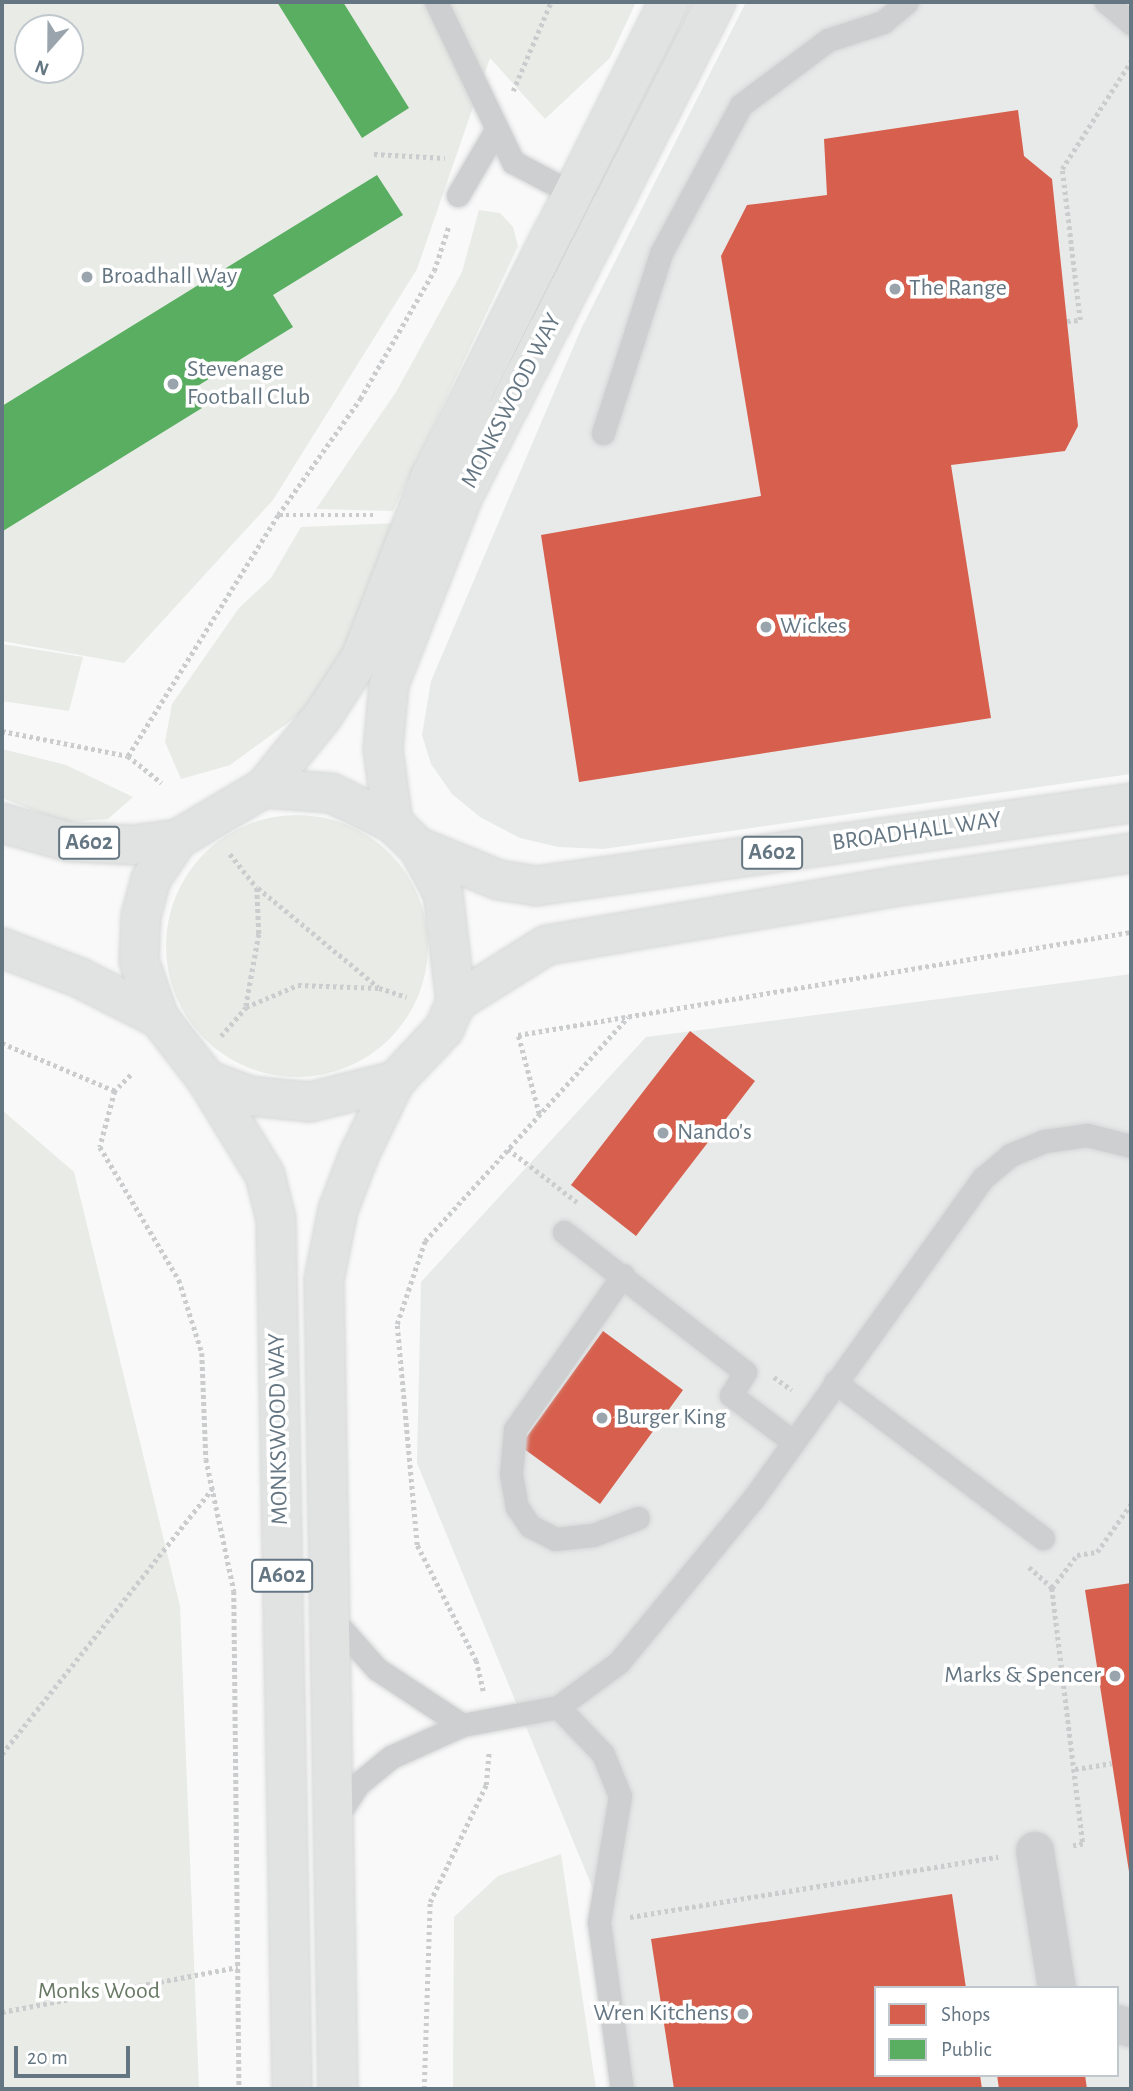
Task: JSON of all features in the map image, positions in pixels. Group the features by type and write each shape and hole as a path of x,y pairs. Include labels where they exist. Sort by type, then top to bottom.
{"main road":[{"name":"MONKSWOOD WAY","path":"264,788 322,717 361,657 430,478 570,192 669,2"},
{"name":"MONKSWOOD WAY","path":"406,835 383,749 389,684 464,494 716,2"},
{"name":"BROADHALL WAY","path":"264,788 331,793 406,835 499,880 536,886 1131,803"},
{"path":"159,1018 139,961 141,916 151,880 178,839 264,788"},
{"name":"A602","path":"2,823 70,842 132,845 178,839"},
{"path":"207,1080 250,1096 310,1102 395,1081 444,1029 456,1002 443,893 406,835"},
{"name":"BROADHALL WAY","path":"456,1002 547,945 892,887 1131,853"},
{"path":"2,948 80,978 159,1018"},
{"name":"MONKSWOOD WAY","path":"159,1018 207,1080 265,1175 276,1219 292,2089"},
{"name":"MONKSWOOD WAY","path":"338,2089 324,1280 351,1177 395,1081"}],"street":[{"path":"1035,1851 1057,1986"}],"lane":[{"path":"436,2 513,162 570,192"},
{"path":"603,433 661,253 741,105 828,40 883,22 906,2"},
{"path":"1105,2 1131,23"},
{"path":"458,195 496,130"},
{"path":"333,1824 358,1784 391,1757 462,1725 558,1707 619,1662 753,1499 983,1178 1010,1155 1045,1141 1087,1136 1131,1146"},
{"path":"564,1232 745,1372 730,1395 792,1441"},
{"path":"623,1275 515,1429 511,1474 517,1507 530,1526 555,1539 593,1535 638,1518"},
{"path":"835,1382 1043,1538"},
{"path":"329,1615 377,1669 462,1725"},
{"path":"558,1707 603,1755 620,1796 599,1922 622,2089"}],"path":[{"path":"496,130 551,2"},
{"path":"1067,321 1080,320 1062,169 1131,61"},
{"path":"374,153 477,162"},
{"path":"128,756 278,515 360,400 434,271 458,195"},
{"path":"278,515 359,516"},
{"path":"2,731 128,756 162,783"},
{"path":"225,847 257,888 379,988"},
{"path":"246,1007 259,934 257,888"},
{"path":"540,1114 517,1035 1131,932"},
{"path":"217,1041 246,1007 298,985 379,988 407,997"},
{"path":"424,2089 430,1902 486,1785 491,1721 476,1661 417,1545 397,1324 425,1241 628,1017"},
{"path":"2,1042 115,1091"},
{"path":"131,1075 115,1091 100,1147 183,1292 202,1353 206,1459 234,1591 239,2089"},
{"path":"2,1754 212,1488"},
{"path":"599,1922 1083,1844 1052,1588 1077,1555 1097,1552 1131,1504"},
{"path":"1074,1769 1112,1763"},
{"path":"2,2012 238,1967"}],"shaded area":[{"path":"746,2 1131,2 1131,774 603,849 558,847 520,838 480,817 452,794 431,764 422,735 431,681 581,329"},
{"path":"1131,974 1131,2089 628,2089 593,1889 417,1463 421,1282 646,1037"}],"green space":[{"name":"Stevenage Football Club","path":"2,2 636,2 610,58 545,119 490,58 417,269 273,500 124,663 2,641"},
{"path":"479,210 500,213 513,227 518,246 393,511 316,509 396,392 462,272"},
{"path":"397,523 360,628 307,709 230,765 181,779 165,742 172,704 239,608 271,578 301,527"},
{"path":"2,644 83,657 69,711 2,701"},
{"path":"2,749 66,765 133,797 108,819 64,822 2,798"},
{"path":"297,815 347,825 370,837 398,863 418,896 428,946 418,996 406,1019 380,1047 347,1067 297,1077 247,1067 224,1055 196,1029 176,996 166,946 176,896 188,873 214,845 247,825"},
{"name":"Monks Wood","path":"2,1110 74,1172 180,1606 199,2089 2,2089"},
{"path":"561,1854 596,2089 453,2089 454,1917 498,1876"}],"building: Shops":[{"path":"1018,110 1024,156 1052,179 1078,426 1065,451 951,465 991,718 579,782 541,535 761,496 721,256 747,205 827,195 824,139"},
{"name":"Nando's","path":"690,1031 755,1081 636,1236 571,1185"},
{"name":"Burger King","path":"603,1331 683,1390 600,1504 520,1446"},
{"name":"Marks & Spencer","path":"1131,1583 1131,1878 1130,1878 1085,1590"},
{"path":"952,1894 966,1986 874,1986 874,2077 980,2077 982,2089 674,2089 651,1939"},
{"path":"997,2077 1085,2077 1087,2089 999,2089"}],"building: Public":[{"path":"277,2 343,2 409,108 362,138"},
{"path":"377,175 403,215 273,295 293,327 191,390 202,408 3,531 2,406"}],"place":[{"name":"Broadhall Way","path":"87,277"},
{"name":"The Range","path":"895,289"},
{"name":"Stevenage Football Club","path":"173,384"},
{"name":"Wickes","path":"766,627"},
{"name":"Nando's","path":"663,1133"},
{"name":"Burger King","path":"602,1418"},
{"name":"Marks & Spencer","path":"1115,1676"},
{"name":"Wren Kitchens","path":"743,2014"}]}
